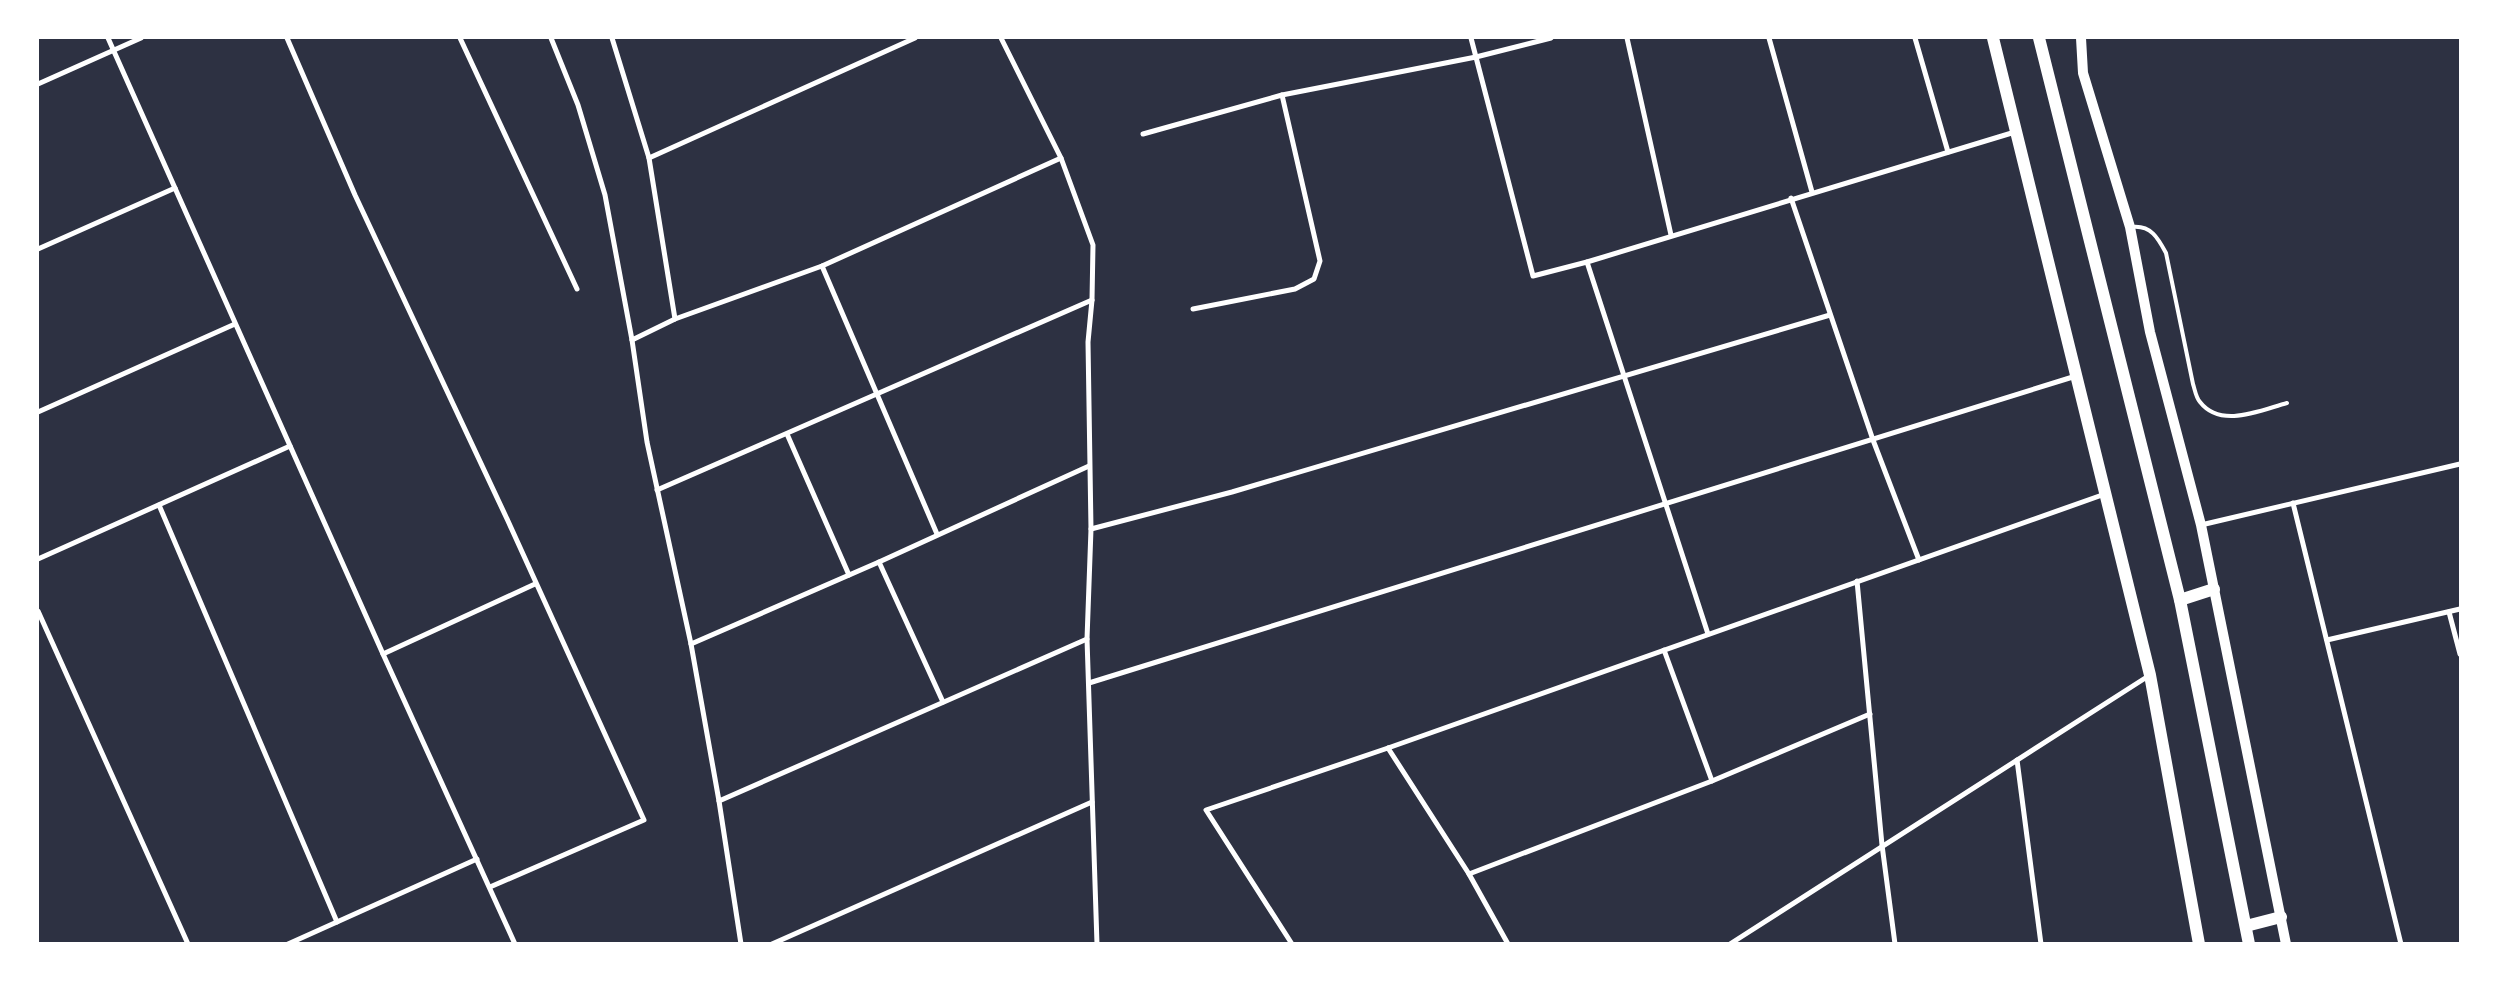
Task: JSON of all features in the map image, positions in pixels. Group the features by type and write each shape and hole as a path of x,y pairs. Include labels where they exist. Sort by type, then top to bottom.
{"main road":[{"path":"1993,38 2150,675 2198,944"},
{"path":"2039,38 2180,600 2249,944"},
{"path":"2081,38 2083,73 2130,227 2150,332 2201,525 2286,944"},
{"path":"2180,600 2214,589"},
{"path":"2246,926 2281,917"}],"street":[{"path":"108,38 383,654 516,944"},
{"path":"38,84 141,38"},
{"path":"287,38 355,195 644,820 490,886"},
{"path":"460,38 577,289"},
{"path":"551,38 578,105 605,195 657,490 691,644 719,801 741,944"},
{"path":"612,38 650,158 675,319"},
{"path":"650,158 915,38"},
{"path":"1001,38 1061,158 1093,245 1092,300 1088,342 1091,529 1087,639 1097,944"},
{"path":"1471,38 1533,276 1587,262 1791,198 2017,132"},
{"path":"1143,134 1282,95 1476,57 1551,38"},
{"path":"1627,38 1671,236"},
{"path":"1769,38 1812,192"},
{"path":"1915,38 1948,152"},
{"path":"1193,309 1295,289 1314,279 1320,261 1282,95"},
{"path":"632,340 675,319 822,266 1061,158"},
{"path":"38,249 174,188"},
{"path":"1791,198 1872,440 1919,560"},
{"path":"1587,262 1708,634"},
{"path":"822,266 937,534"},
{"path":"657,490 1092,300"},
{"path":"1091,529 1232,492 1830,315"},
{"path":"38,412 235,324"},
{"path":"1088,684 2077,376"},
{"path":"787,434 849,575"},
{"path":"38,559 290,446"},
{"path":"2201,525 2460,464"},
{"path":"691,644 879,562 1089,466"},
{"path":"1292,944 1206,810 1388,748 2106,494"},
{"path":"2293,503 2401,944"},
{"path":"159,504 337,922"},
{"path":"879,562 943,702"},
{"path":"1857,582 1882,845 1895,944"},
{"path":"383,654 535,584"},
{"path":"2327,640 2460,609"},
{"path":"38,611 188,944"},
{"path":"2449,612 2460,654"},
{"path":"719,801 1087,639"},
{"path":"1664,650 1712,781"},
{"path":"1730,944 2150,675"},
{"path":"1469,874 1712,781 1870,714"},
{"path":"1388,748 1469,874 1508,944"},
{"path":"2016,760 2040,944"},
{"path":"772,944 1092,802"},
{"path":"288,944 477,859"}],"lane":[{"path":"2130,227 2138,226 2150,230 2159,240 2166,253 2193,384 2199,402 2217,414 2236,417 2287,403"}]}
